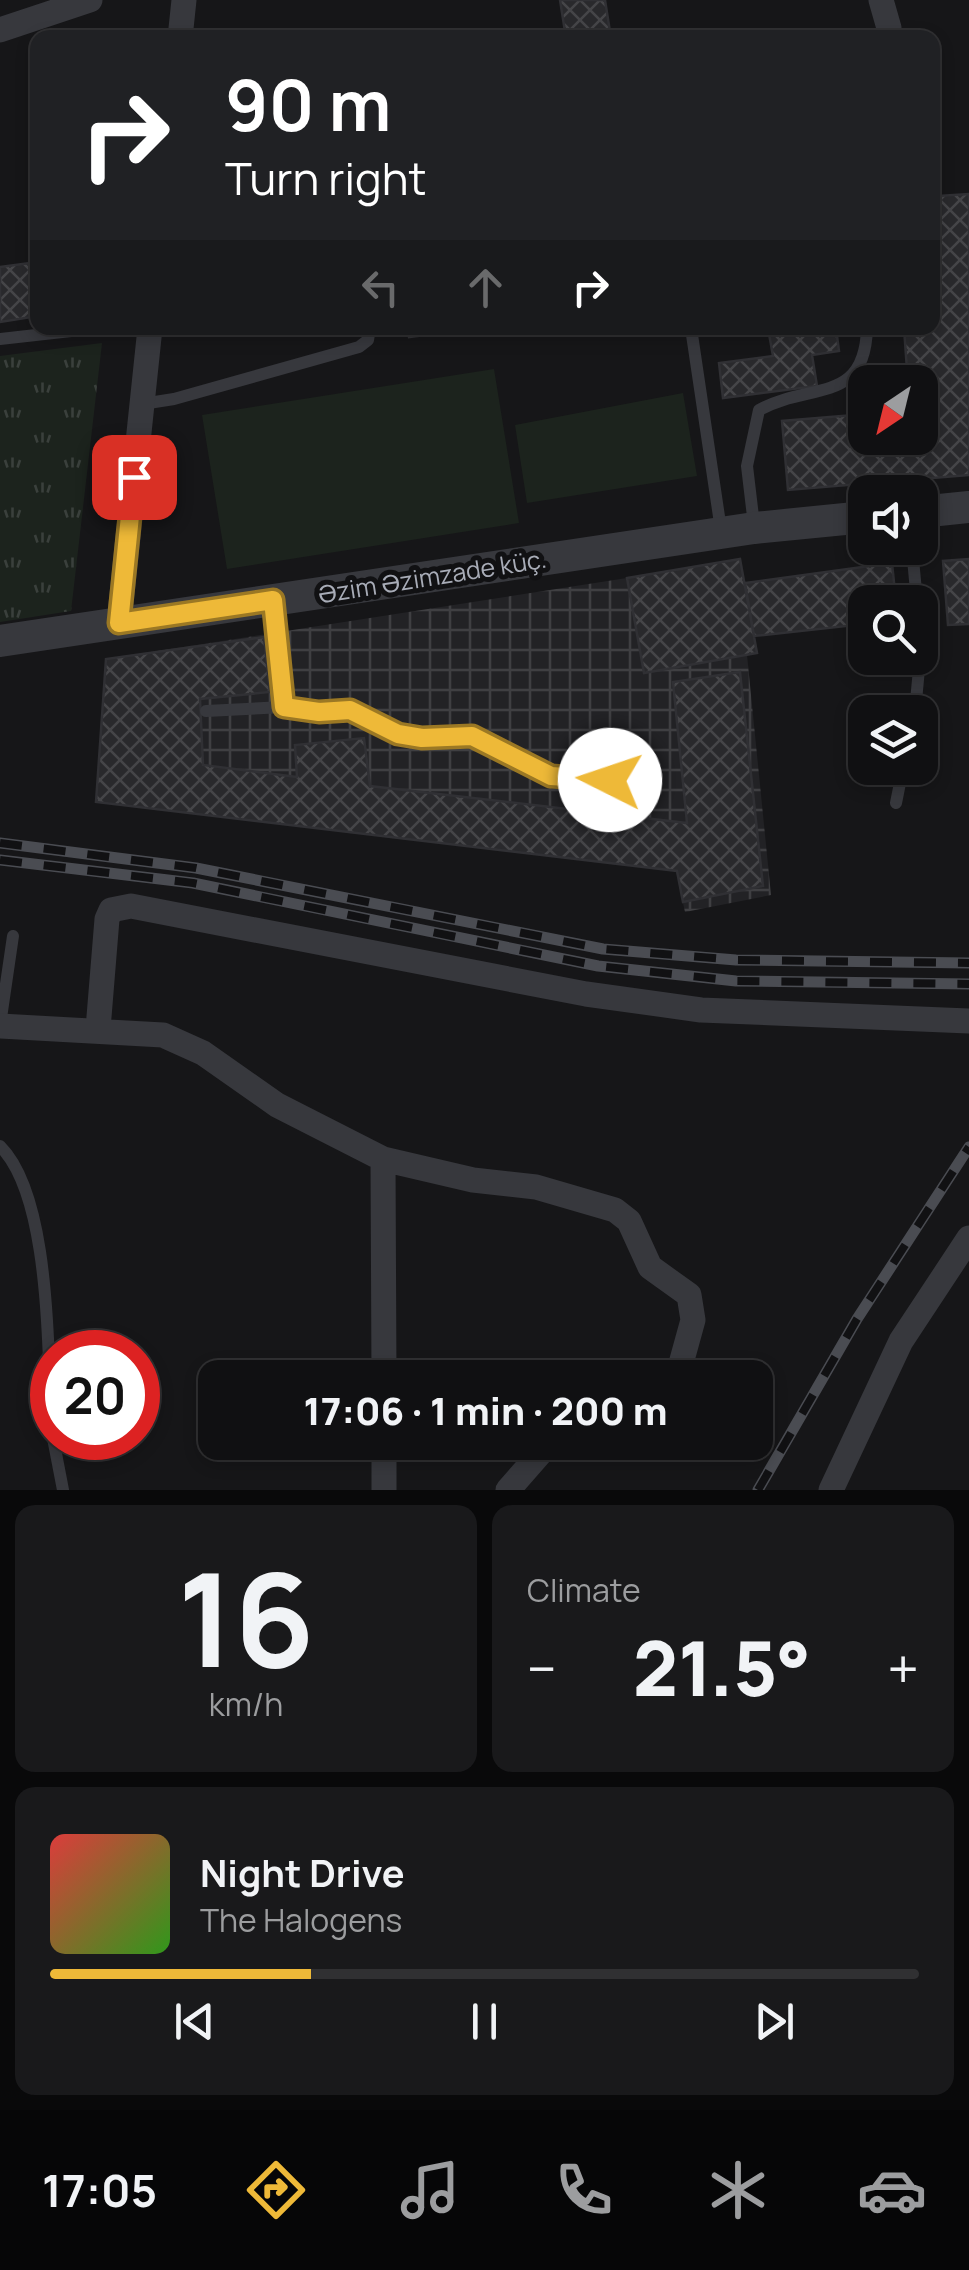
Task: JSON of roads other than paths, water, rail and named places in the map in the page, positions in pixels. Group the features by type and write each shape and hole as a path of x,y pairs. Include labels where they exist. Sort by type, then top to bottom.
{"street":[{"path":"0,30 90,0"},
{"path":"181,30 184,0"},
{"path":"881,0 889,28"},
{"path":"119,623 149,335"},
{"path":"938,510 969,507"},
{"name":"Əzim Əzimzade küç.","path":"0,642 721,532 848,520"},
{"path":"98,1029 107,918 111,910 130,906 586,994 701,1010 969,1021"},
{"path":"0,1025 146,1031 182,1042 277,1105 383,1158 473,1180 536,1187 615,1210 629,1221 650,1267 689,1295 693,1320 683,1360"},
{"path":"383,1158 384,1360"},
{"path":"831,1490 901,1342 969,1238"},
{"path":"384,1460 384,1490"},
{"path":"508,1490 534,1460"}],"lane":[{"path":"0,339 36,335"},
{"path":"142,404 174,399 359,348 369,335"},
{"path":"692,335 721,532"},
{"path":"754,528 747,466 759,410 777,400 841,386 856,373 866,352 867,335"},
{"path":"273,600 284,707"},
{"path":"206,711 284,707 319,712 350,710 398,734 422,738 472,736 551,776 640,782"},
{"path":"896,804 900,785"},
{"path":"0,1025 13,936"},
{"path":"0,1146 24,1185 36,1221 44,1330"},
{"path":"57,1460 62,1490"}],"railway":[{"path":"0,843 196,868 603,949 736,960 969,963"},
{"path":"0,860 193,883 598,966 736,981 969,984"},
{"path":"758,1490 857,1319 969,1147"}]}
